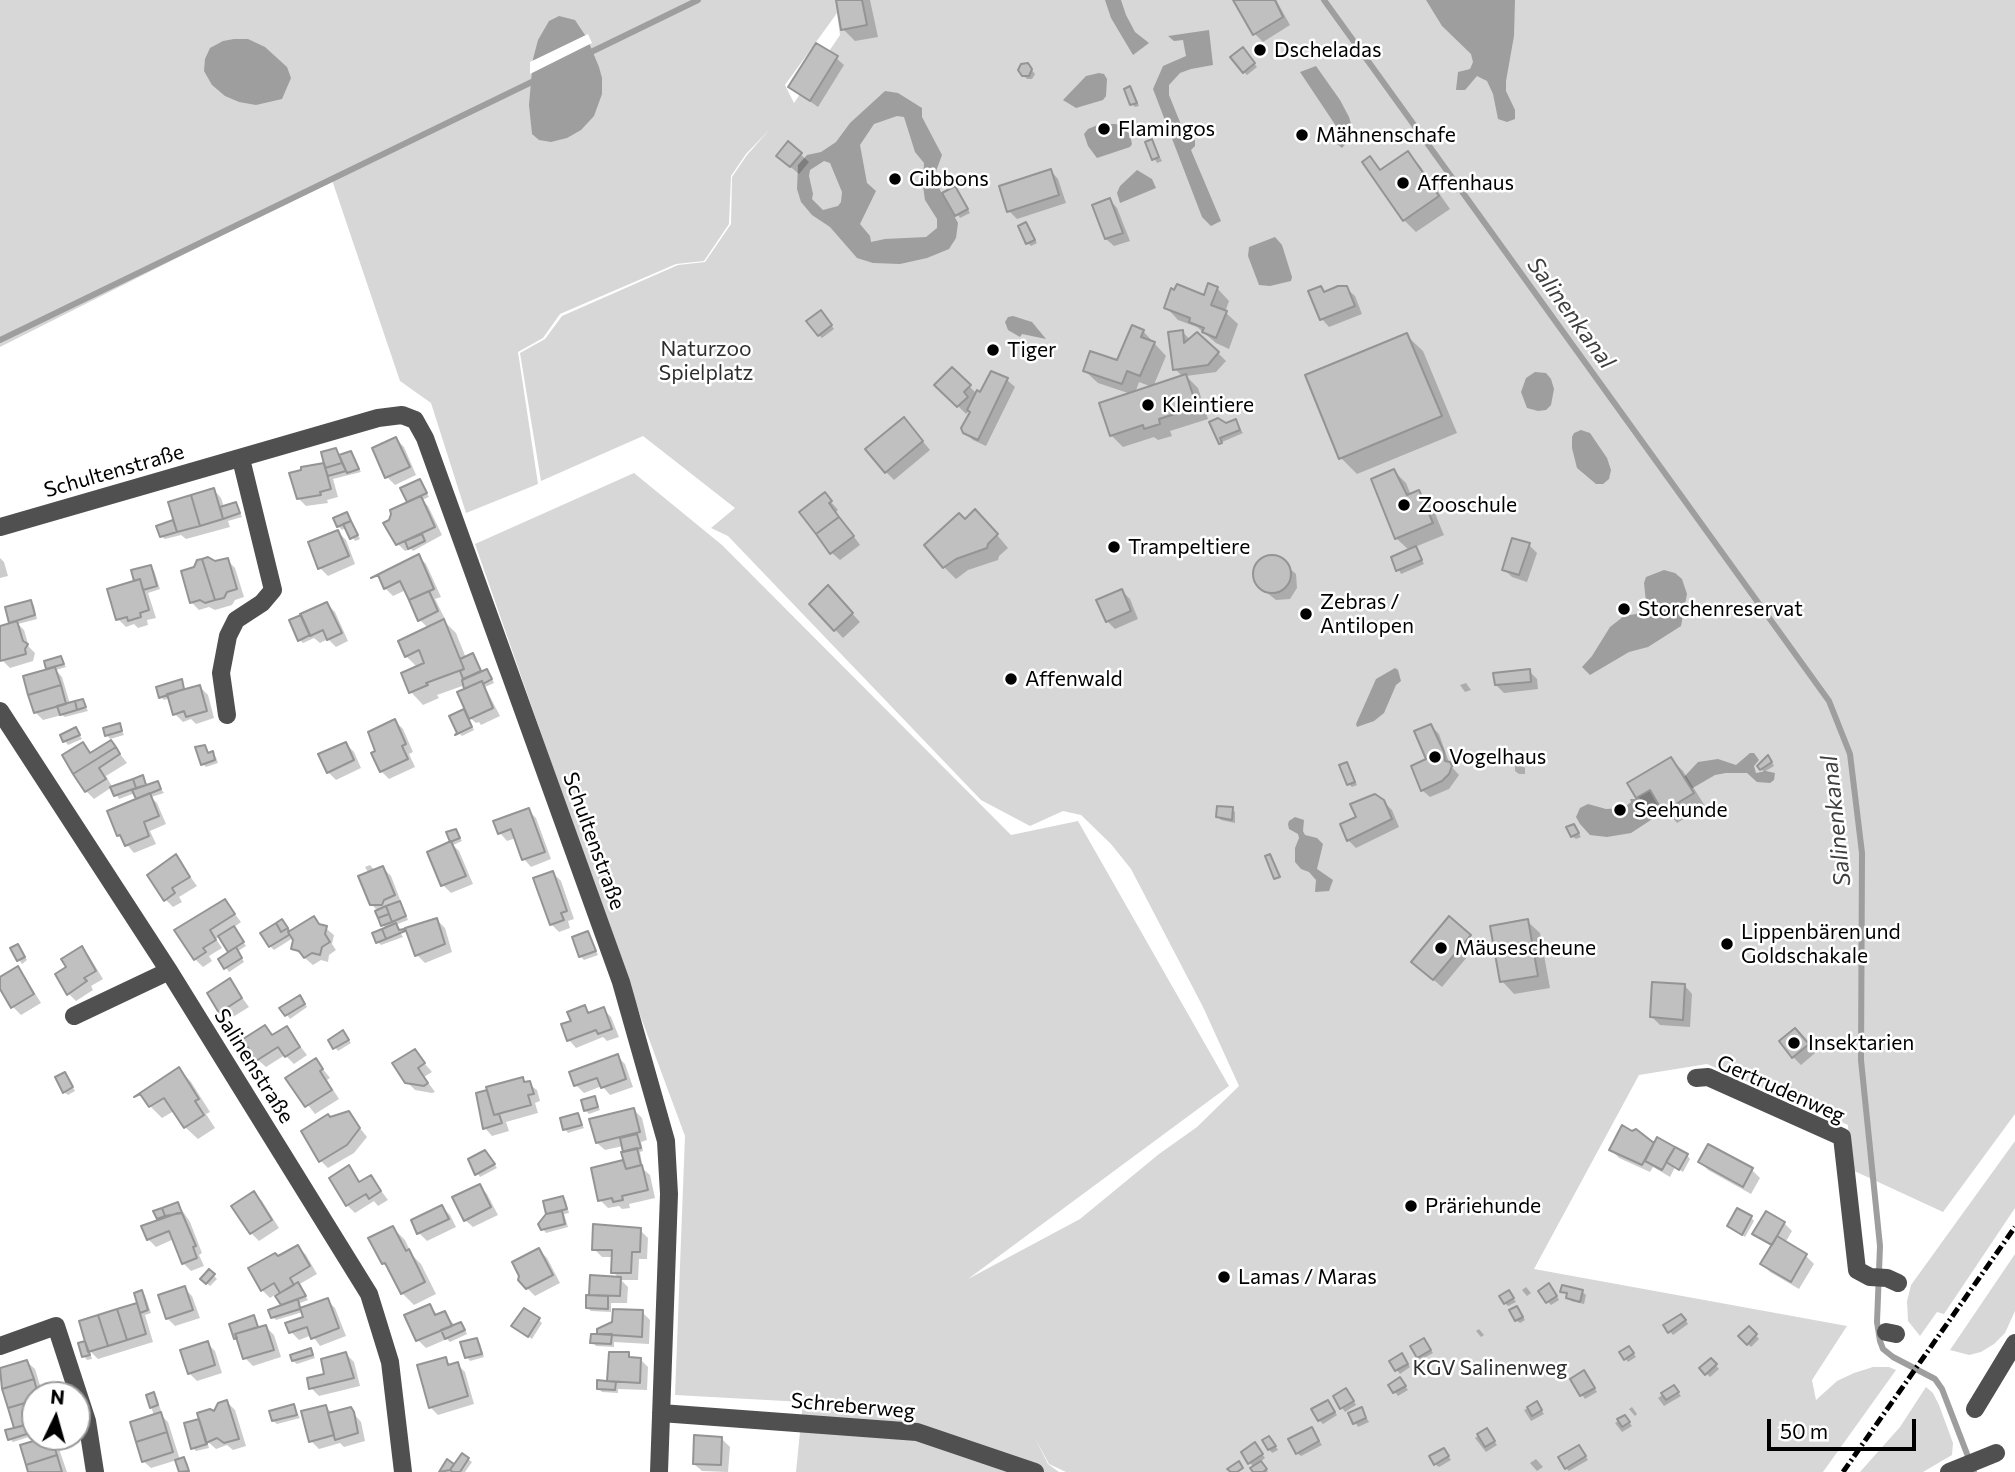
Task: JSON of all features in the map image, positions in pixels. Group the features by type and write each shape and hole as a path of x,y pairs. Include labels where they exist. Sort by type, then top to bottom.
{"street":[{"name":"Schultenstraße","path":"0,527 392,415 402,415 415,420 425,438 621,982 666,1141 669,1194 659,1472"},
{"path":"228,715 221,673 228,636 236,620 262,603 273,590 241,459"},
{"name":"Salinenstraße","path":"0,711 169,971 369,1294 390,1362 403,1472"},
{"path":"74,1016 169,971"},
{"name":"Gertrudenweg","path":"1696,1078 1708,1077 1842,1137 1857,1270 1885,1279"},
{"path":"0,1346 55,1326 87,1421 95,1472"},
{"path":"1975,1409 2015,1343"},
{"name":"Schreberweg","path":"661,1413 917,1432 1035,1472"},
{"path":"1949,1472 1996,1453"}],"green space":[{"path":"0,0 2015,0 2015,1114 1943,1212 1850,1169 1848,1125 1707,1064 1639,1075 1534,1269 1847,1326 1812,1380 1816,1400 1837,1381 1854,1373 1873,1367 1896,1370 1823,1472 1066,1472 1049,1464 1035,1438 1048,1464 1059,1472 796,1472 803,1402 675,1395 685,1136 626,977 475,544 634,473 722,545 1011,835 1078,821 1229,1086 968,1279 1080,1219 1159,1154 1197,1127 1239,1086 1203,1007 1131,869 1111,844 1081,815 1063,811 1030,826 981,800 728,536 711,528 735,508 643,436 541,481 520,353 545,339 562,316 678,265 705,262 731,224 732,177 770,129 746,154 731,176 729,224 704,261 676,264 560,314 543,338 518,352 538,484 466,513 431,403 400,381 332,180 0,347","holes":["837,13 840,35 794,103 785,85"]},
{"path":"2015,1141 2015,1208 1944,1314 1937,1312 1920,1336 1908,1321 1907,1301 1911,1285"},
{"path":"2015,1254 2015,1311 2005,1333 1981,1352 1969,1355 1950,1350"},
{"path":"1926,1387 1933,1393 1939,1405 1953,1443 1952,1455 1923,1472 1860,1472 1900,1427"}],"shaded area":[{"path":"1105,0 1121,0 1135,32 1149,43 1133,55 1111,18"},
{"path":"1426,0 1515,0 1514,36 1506,91 1515,110 1515,119 1507,122 1498,119 1493,94 1487,81 1477,76 1465,90 1456,90 1458,72 1470,69 1473,62 1471,54 1442,26"},
{"path":"559,16 575,20 587,38 602,78 602,94 594,116 581,130 567,138 551,142 539,140 532,134 529,105 533,59 538,40 549,21"},
{"path":"1209,30 1213,65 1180,73 1169,85 1169,95 1186,137 1195,140 1195,146 1191,150 1221,221 1211,226 1202,217 1153,89 1163,66 1186,56 1183,40 1174,41 1168,36"},
{"path":"234,39 248,39 265,47 287,67 291,78 282,99 256,105 239,102 225,96 212,85 204,71 210,48"},
{"path":"1316,66 1349,117 1354,134 1342,148 1335,142 1340,132 1300,72"},
{"path":"1104,74 1107,79 1106,96 1103,100 1076,108 1063,100 1086,76"},
{"path":"885,91 898,93 922,108 922,117 942,155 935,174 940,190 958,223 956,238 949,249 927,258 900,264 873,263 857,258 830,227 812,215 801,202 797,189 798,165 807,155 821,152 836,142 850,123","holes":["897,116 904,117 915,152 924,163 925,200 937,219 937,228 926,237 871,242 870,236 860,224 876,191 867,183 860,145 874,124","824,161 830,163 842,192 838,206 823,210 812,199 809,176 810,170"]},
{"path":"1100,124 1116,124 1125,129 1130,135 1130,147 1097,158 1088,146 1084,134 1088,129"},
{"path":"1137,170 1152,179 1156,188 1120,203 1117,193 1120,186"},
{"path":"1275,237 1282,245 1291,281 1270,286 1259,285 1248,256 1249,247"},
{"path":"1008,317 1032,322 1046,339 1022,334 1020,337 1008,330 1005,322"},
{"path":"1535,372 1546,373 1554,389 1551,405 1546,410 1527,408 1521,392 1526,378"},
{"path":"1581,430 1590,433 1607,458 1611,470 1609,479 1603,484 1596,484 1577,468 1572,437"},
{"path":"1664,570 1675,573 1682,579 1687,594 1681,626 1648,647 1629,652 1590,675 1582,667 1610,627 1624,616 1636,614 1643,608 1646,602 1646,577"},
{"path":"1395,668 1401,681 1396,685 1384,713 1374,721 1357,727 1376,679"},
{"path":"1750,753 1754,753 1759,760 1754,766 1756,773 1775,773 1774,780 1770,783 1757,782 1747,773 1726,773 1715,775 1691,789 1684,777 1698,762 1718,759 1736,765"},
{"path":"1650,790 1663,812 1631,833 1607,837 1590,835 1576,817 1580,808 1588,804 1606,809 1624,808 1631,802 1630,799"},
{"path":"1295,817 1304,820 1305,835 1317,838 1323,844 1317,869 1333,880 1329,891 1315,892 1316,880 1295,862 1295,848 1299,838 1298,834 1289,829 1288,824"}],"pier":[{"path":"588,34 592,43 530,74 530,62"}],"building":[{"path":"836,0 862,0 867,25 841,30"},
{"path":"1233,0 1275,0 1283,17 1253,35"},
{"path":"816,43 838,56 810,101 788,87"},
{"path":"1243,47 1255,63 1243,73 1230,57"},
{"path":"1028,63 1032,69 1029,76 1022,76 1018,70 1021,64"},
{"path":"1130,86 1137,103 1130,105 1124,89"},
{"path":"1152,139 1159,157 1152,160 1145,142"},
{"path":"788,141 802,153 790,167 776,156"},
{"name":"Affenhaus","path":"1408,151 1439,196 1403,221 1362,162 1370,156 1380,170"},
{"path":"1051,169 1059,195 1007,212 999,186"},
{"path":"955,186 968,209 955,216 942,193"},
{"path":"1110,198 1123,233 1105,239 1092,205"},
{"path":"1026,222 1035,240 1026,244 1018,226"},
{"path":"1208,283 1218,287 1211,305 1227,311 1216,338 1202,332 1204,328 1189,322 1190,318 1164,308 1171,288 1174,290 1177,284 1204,295"},
{"path":"1321,286 1324,292 1338,286 1347,286 1355,306 1320,320 1308,291"},
{"path":"821,310 832,325 818,336 806,321"},
{"path":"1132,325 1144,330 1141,337 1155,342 1140,376 1127,371 1122,384 1083,371 1090,351 1117,360"},
{"path":"1183,330 1184,343 1197,332 1219,352 1208,365 1173,370 1168,332"},
{"path":"1407,333 1442,416 1339,459 1305,375"},
{"path":"952,367 971,385 964,392 968,397 957,407 934,385"},
{"path":"991,371 1008,378 978,440 963,433 961,428 977,390 980,392"},
{"name":"Kleintiere","path":"1186,374 1197,407 1159,419 1160,424 1144,429 1143,425 1110,436 1099,403"},
{"path":"904,417 923,441 885,473 865,449"},
{"path":"1218,418 1226,423 1236,419 1240,430 1220,438 1222,443 1219,444 1209,422"},
{"path":"396,437 410,467 385,478 372,448"},
{"path":"336,448 342,463 325,468 321,452"},
{"path":"351,451 359,469 347,473 339,455"},
{"path":"324,463 331,489 320,492 321,495 297,499 289,473 301,470 301,467"},
{"path":"342,463 346,471 328,476 325,468"},
{"name":"Zooschule","path":"1394,469 1407,495 1419,490 1433,523 1395,539 1371,479"},
{"path":"420,479 427,493 407,502 400,488"},
{"path":"214,488 223,519 200,526 191,495"},
{"path":"825,492 839,517 816,534 799,512"},
{"path":"191,495 200,526 177,532 168,502"},
{"path":"421,496 435,527 396,545 383,523 389,520 390,510"},
{"path":"236,502 240,513 223,519 220,507"},
{"path":"975,509 998,534 987,548 956,559 943,568 924,545 959,513 965,519"},
{"path":"347,512 351,521 337,527 333,518"},
{"path":"839,517 854,536 830,554 816,534"},
{"path":"173,520 177,532 160,537 156,526"},
{"path":"351,521 358,535 350,539 343,524"},
{"path":"338,530 349,556 318,569 308,542"},
{"path":"422,534 425,541 408,549 405,541"},
{"path":"1512,538 1530,543 1519,575 1502,570"},
{"path":"1416,546 1422,560 1396,571 1391,557"},
{"path":"419,554 434,589 409,600 400,581 384,589 378,575 371,578"},
{"path":"1272,555 1285,561 1291,574 1285,587 1272,593 1259,587 1253,574 1259,561"},
{"path":"208,557 215,561 228,558 237,589 227,592 224,598 215,600 202,559"},
{"path":"202,559 215,600 190,603 181,571 194,567 197,560"},
{"path":"151,565 157,586 143,590 140,579 134,581 131,570"},
{"path":"140,579 149,610 140,613 141,617 128,621 127,617 116,620 107,589"},
{"path":"828,585 853,613 834,631 809,604"},
{"path":"1122,589 1131,611 1106,622 1096,600"},
{"path":"429,591 438,611 418,621 409,600"},
{"path":"31,600 35,615 9,623 5,607"},
{"path":"327,602 342,633 327,640 323,630 310,636 300,614"},
{"path":"301,615 310,635 298,641 289,620"},
{"path":"444,619 464,669 426,683 428,685 409,693 401,673 424,663 419,650 405,657 398,641"},
{"path":"17,621 23,641 28,644 26,654 0,661 0,626"},
{"path":"473,653 481,671 463,679 460,671 464,669 460,659"},
{"path":"61,656 64,664 46,669 44,661"},
{"path":"55,667 61,685 28,695 23,676"},
{"path":"487,669 492,679 464,689 462,680"},
{"path":"1530,669 1531,682 1495,685 1493,673"},
{"path":"182,679 184,689 159,698 156,687"},
{"path":"482,681 493,708 469,719 457,692"},
{"path":"61,685 66,704 34,713 28,695"},
{"path":"200,685 207,711 186,717 184,711 173,715 167,694"},
{"path":"83,699 86,707 77,710 75,701"},
{"path":"75,701 77,710 60,715 57,706"},
{"path":"464,709 472,727 455,735 457,733 449,716"},
{"path":"395,719 406,744 402,746 408,759 380,772 371,753 375,751 368,732"},
{"path":"120,723 122,731 105,736 103,728"},
{"name":"Vogelhaus","path":"1431,724 1444,752 1445,761 1452,766 1442,781 1421,791 1411,766 1426,759 1414,731"},
{"path":"76,727 80,735 63,742 60,735"},
{"path":"111,740 116,747 73,774 62,755 83,742 90,753"},
{"path":"346,742 354,760 327,773 318,754"},
{"path":"205,745 208,753 213,751 215,760 201,765 195,747"},
{"path":"116,747 120,754 99,768 106,779 85,792 73,774"},
{"path":"1768,755 1772,762 1760,770 1757,766"},
{"path":"1671,757 1694,793 1663,812 1650,790 1636,798 1627,783"},
{"path":"1347,762 1355,782 1347,785 1339,765"},
{"path":"143,775 146,785 136,788 133,779"},
{"path":"133,779 136,788 114,796 110,787"},
{"path":"158,781 161,789 136,799 132,790"},
{"path":"150,793 159,816 144,822 149,836 125,846 120,835 117,836 107,811"},
{"path":"1375,794 1384,800 1392,819 1347,841 1340,824 1356,817 1350,804"},
{"path":"1217,806 1233,807 1232,820 1216,817"},
{"path":"529,808 545,852 522,860 511,829 498,834 493,821"},
{"path":"1574,824 1579,833 1571,837 1566,827"},
{"path":"456,829 460,838 450,842 446,832"},
{"path":"451,841 466,876 441,886 427,852"},
{"path":"176,854 190,877 172,888 175,893 164,901 147,875"},
{"path":"1270,854 1280,877 1274,879 1265,856"},
{"path":"383,866 395,895 384,900 382,905 370,905 358,876"},
{"path":"553,871 567,911 561,913 564,920 550,925 533,878"},
{"path":"225,899 235,914 210,930 216,940 203,948 206,952 194,960 174,930"},
{"path":"400,901 406,916 392,922 386,906"},
{"path":"386,906 389,914 378,918 375,911"},
{"path":"389,914 392,922 381,926 378,918"},
{"path":"314,916 319,924 327,926 325,934 330,942 322,947 320,955 312,953 304,958 299,951 291,949 293,940 288,932"},
{"name":"Mäusescheune","path":"1449,916 1471,935 1433,980 1411,962"},
{"path":"437,918 445,944 415,956 405,928"},
{"path":"282,919 288,928 281,932 276,923"},
{"path":"1528,919 1538,976 1500,982 1490,926"},
{"path":"276,923 281,932 288,928 289,935 269,947 260,933"},
{"path":"396,923 399,930 405,931 386,939 382,929"},
{"path":"234,926 244,942 228,952 218,936"},
{"path":"382,929 386,939 376,943 372,933"},
{"path":"588,931 596,951 579,957 572,937"},
{"path":"18,944 25,957 17,961 10,948"},
{"path":"82,946 96,971 84,978 87,981 67,995 55,974 66,967 61,959"},
{"path":"236,947 242,958 224,969 218,959"},
{"path":"18,966 34,994 11,1008 0,989 0,977"},
{"path":"230,978 242,998 219,1013 207,993"},
{"path":"1652,982 1685,984 1683,1020 1650,1017"},
{"path":"300,995 305,1004 285,1016 279,1008"},
{"path":"585,1005 588,1013 604,1007 612,1029 598,1034 596,1030 567,1041 561,1024 571,1021 567,1012"},
{"path":"265,1025 272,1035 287,1026 300,1047 285,1057 278,1047 256,1061 243,1039"},
{"name":"Insektarien","path":"1795,1028 1809,1044 1792,1058 1779,1041"},
{"path":"343,1030 349,1040 333,1049 328,1040"},
{"path":"415,1049 425,1063 418,1068 428,1083 424,1086 405,1083 392,1063"},
{"path":"618,1054 626,1079 601,1088 597,1078 574,1086 569,1072"},
{"path":"316,1058 323,1069 320,1071 332,1090 305,1107 285,1078"},
{"path":"179,1067 199,1099 195,1101 204,1115 184,1128 164,1098 149,1107 140,1094 134,1097"},
{"path":"65,1072 73,1087 63,1093 55,1077"},
{"path":"523,1077 524,1082 530,1081 534,1094 528,1095 531,1105 494,1115 486,1087"},
{"path":"487,1090 494,1115 499,1114 502,1123 483,1129 476,1093"},
{"path":"595,1096 598,1107 584,1111 581,1100"},
{"path":"634,1108 640,1132 596,1143 589,1119"},
{"path":"349,1111 360,1128 347,1145 319,1162 301,1131 328,1114 330,1117"},
{"path":"578,1113 582,1125 563,1130 560,1118"},
{"path":"1622,1125 1632,1131 1636,1129 1654,1143 1642,1165 1609,1150"},
{"path":"637,1134 641,1148 623,1152 620,1138"},
{"path":"1657,1137 1675,1147 1662,1170 1645,1161"},
{"path":"1708,1144 1753,1168 1743,1187 1698,1162"},
{"path":"1675,1147 1688,1154 1679,1170 1666,1162"},
{"path":"637,1148 641,1165 626,1169 621,1152"},
{"path":"485,1150 495,1164 475,1175 468,1159"},
{"path":"623,1160 626,1169 642,1165 648,1190 622,1196 623,1200 613,1202 612,1198 598,1201 591,1168"},
{"path":"349,1165 359,1182 371,1175 381,1191 369,1199 366,1194 346,1206 329,1178"},
{"path":"480,1184 491,1207 464,1221 452,1197"},
{"path":"254,1191 272,1220 250,1234 231,1206"},
{"path":"563,1196 567,1209 546,1214 543,1201"},
{"path":"178,1202 182,1213 165,1216 162,1208"},
{"path":"442,1205 449,1219 417,1234 411,1220"},
{"path":"162,1208 165,1216 157,1219 153,1211"},
{"path":"1737,1208 1752,1216 1742,1235 1727,1226"},
{"path":"562,1211 565,1224 541,1230 538,1224 546,1214"},
{"path":"1766,1211 1785,1222 1772,1245 1752,1234"},
{"path":"182,1213 196,1246 193,1247 197,1258 182,1264 169,1231 147,1240 141,1226"},
{"path":"593,1224 641,1228 640,1252 632,1252 631,1273 611,1273 612,1250 592,1250"},
{"path":"393,1226 406,1251 409,1249 425,1282 401,1294 368,1238"},
{"path":"1777,1236 1807,1254 1791,1282 1760,1264"},
{"path":"298,1245 310,1266 290,1278 294,1285 280,1293 274,1283 261,1291 248,1268 275,1253 278,1256"},
{"path":"539,1248 553,1275 526,1289 518,1280 519,1276 512,1262"},
{"path":"209,1269 215,1274 206,1284 200,1279"},
{"path":"590,1275 621,1277 620,1296 589,1295"},
{"path":"298,1282 306,1296 281,1305 275,1296"},
{"path":"1549,1283 1557,1296 1546,1303 1538,1291"},
{"path":"1562,1285 1583,1290 1580,1302 1566,1298 1567,1293 1560,1292"},
{"path":"185,1286 193,1310 166,1319 158,1295"},
{"path":"142,1290 148,1310 140,1313 134,1293"},
{"path":"1509,1290 1514,1298 1504,1304 1499,1296"},
{"path":"586,1295 608,1296 608,1309 586,1308"},
{"path":"328,1298 339,1328 311,1339 307,1327 289,1333 285,1323 303,1317 300,1308"},
{"path":"298,1299 300,1309 271,1318 268,1310"},
{"path":"137,1303 146,1334 127,1340 117,1309"},
{"path":"430,1304 435,1315 445,1311 452,1326 416,1341 404,1315"},
{"path":"1517,1306 1523,1317 1515,1321 1509,1310"},
{"path":"524,1308 540,1318 528,1337 511,1326"},
{"path":"117,1309 127,1340 108,1346 98,1315"},
{"path":"613,1309 643,1310 642,1337 597,1334 597,1329 612,1322"},
{"path":"1681,1314 1686,1320 1668,1333 1663,1325"},
{"path":"98,1315 108,1346 88,1352 79,1321"},
{"path":"254,1315 258,1327 235,1334 237,1338 234,1339 229,1324"},
{"path":"461,1322 465,1330 445,1339 441,1330"},
{"path":"266,1325 274,1350 243,1359 235,1334"},
{"path":"1749,1326 1757,1334 1747,1345 1738,1336"},
{"path":"591,1334 612,1334 611,1344 590,1343"},
{"path":"477,1338 482,1354 465,1358 460,1342"},
{"path":"1424,1338 1431,1350 1417,1358 1410,1346"},
{"path":"85,1341 90,1355 82,1357 78,1343"},
{"path":"208,1341 215,1365 188,1374 180,1350"},
{"path":"1629,1346 1634,1353 1624,1360 1619,1352"},
{"path":"311,1348 313,1355 292,1361 290,1355"},
{"path":"346,1352 354,1378 309,1389 307,1378 324,1374 321,1359"},
{"path":"609,1352 629,1352 629,1357 641,1358 640,1383 607,1381"},
{"path":"1402,1353 1408,1364 1395,1371 1389,1361"},
{"path":"446,1357 448,1365 458,1362 468,1396 429,1408 417,1365"},
{"path":"1711,1358 1717,1364 1705,1375 1699,1368"},
{"path":"27,1360 34,1379 2,1389 0,1368"},
{"path":"1584,1370 1595,1388 1580,1396 1570,1379"},
{"path":"1400,1377 1406,1386 1393,1393 1388,1385"},
{"path":"597,1380 616,1382 615,1390 597,1389"},
{"path":"21,1383 21,1404 8,1408 2,1389"},
{"path":"1674,1385 1679,1392 1666,1400 1661,1393"},
{"path":"1346,1388 1354,1401 1340,1409 1333,1396"},
{"path":"154,1392 158,1405 150,1408 146,1395"},
{"path":"227,1400 239,1439 224,1443 217,1438 206,1443 197,1413 210,1409 214,1411 218,1403"},
{"path":"1328,1400 1335,1412 1318,1421 1311,1409"},
{"path":"1537,1401 1542,1410 1532,1416 1527,1407"},
{"path":"21,1404 21,1426 14,1428 8,1408"},
{"path":"294,1404 297,1415 272,1421 269,1411"},
{"path":"326,1405 334,1435 309,1442 301,1411"},
{"path":"351,1407 358,1433 335,1440 328,1413"},
{"path":"1362,1407 1366,1418 1353,1424 1348,1413"},
{"path":"161,1412 167,1432 136,1442 130,1422"},
{"path":"1625,1415 1630,1422 1622,1427 1617,1419"},
{"path":"199,1419 207,1444 191,1449 184,1423"},
{"path":"21,1426 21,1436 8,1440 5,1430"},
{"path":"1312,1427 1319,1441 1296,1454 1288,1439"},
{"path":"1487,1428 1495,1441 1485,1447 1477,1434"},
{"path":"167,1432 173,1452 142,1462 136,1442"},
{"path":"694,1435 722,1437 721,1465 693,1464"},
{"path":"1269,1436 1276,1446 1268,1450 1262,1440"},
{"path":"1255,1442 1263,1454 1248,1464 1241,1452"},
{"path":"1579,1445 1586,1456 1565,1469 1558,1457"},
{"path":"1444,1448 1449,1456 1434,1465 1429,1456"},
{"path":"22,1451 56,1451 57,1455 26,1465"},
{"path":"462,1453 469,1458 460,1472 453,1472 450,1470"},
{"path":"57,1455 62,1472 28,1472 26,1465"},
{"path":"184,1457 189,1471 179,1472 175,1460"},
{"path":"447,1459 454,1464 450,1470 439,1472"},
{"path":"1239,1461 1243,1468 1237,1472 1227,1469"},
{"path":"1261,1461 1267,1469 1253,1472 1250,1468"}],"waterway":[{"path":"587,54 698,0"},
{"name":"Salinenkanal","path":"1324,0 1829,701 1850,754 1862,853 1861,1060 1880,1246 1877,1322 1880,1341 1883,1349 1893,1357 1935,1379 1942,1389 1974,1472"},
{"path":"0,340 540,78"}],"railway":[{"path":"1843,1472 2015,1227"}],"place":[{"name":"Dscheladas","path":"1260,50"},
{"name":"Flamingos","path":"1104,129"},
{"name":"Mähnenschafe","path":"1302,135"},
{"name":"Gibbons","path":"895,179"},
{"name":"Affenhaus","path":"1403,183"},
{"name":"Tiger","path":"993,350"},
{"name":"Kleintiere","path":"1148,405"},
{"name":"Zooschule","path":"1404,505"},
{"name":"Trampeltiere","path":"1114,547"},
{"name":"Storchenreservat","path":"1624,609"},
{"name":"Zebras / Antilopen","path":"1306,614"},
{"name":"Affenwald","path":"1011,679"},
{"name":"Vogelhaus","path":"1435,757"},
{"name":"Seehunde","path":"1620,810"},
{"name":"Lippenbären und Goldschakale","path":"1727,944"},
{"name":"Mäusescheune","path":"1441,948"},
{"name":"Insektarien","path":"1794,1043"},
{"name":"Präriehunde","path":"1411,1206"},
{"name":"Lamas / Maras","path":"1224,1277"}],"park label":[{"name":"Naturzoo Spielplatz","path":"706,361"},
{"name":"KGV Salinenweg","path":"1490,1368"}]}
